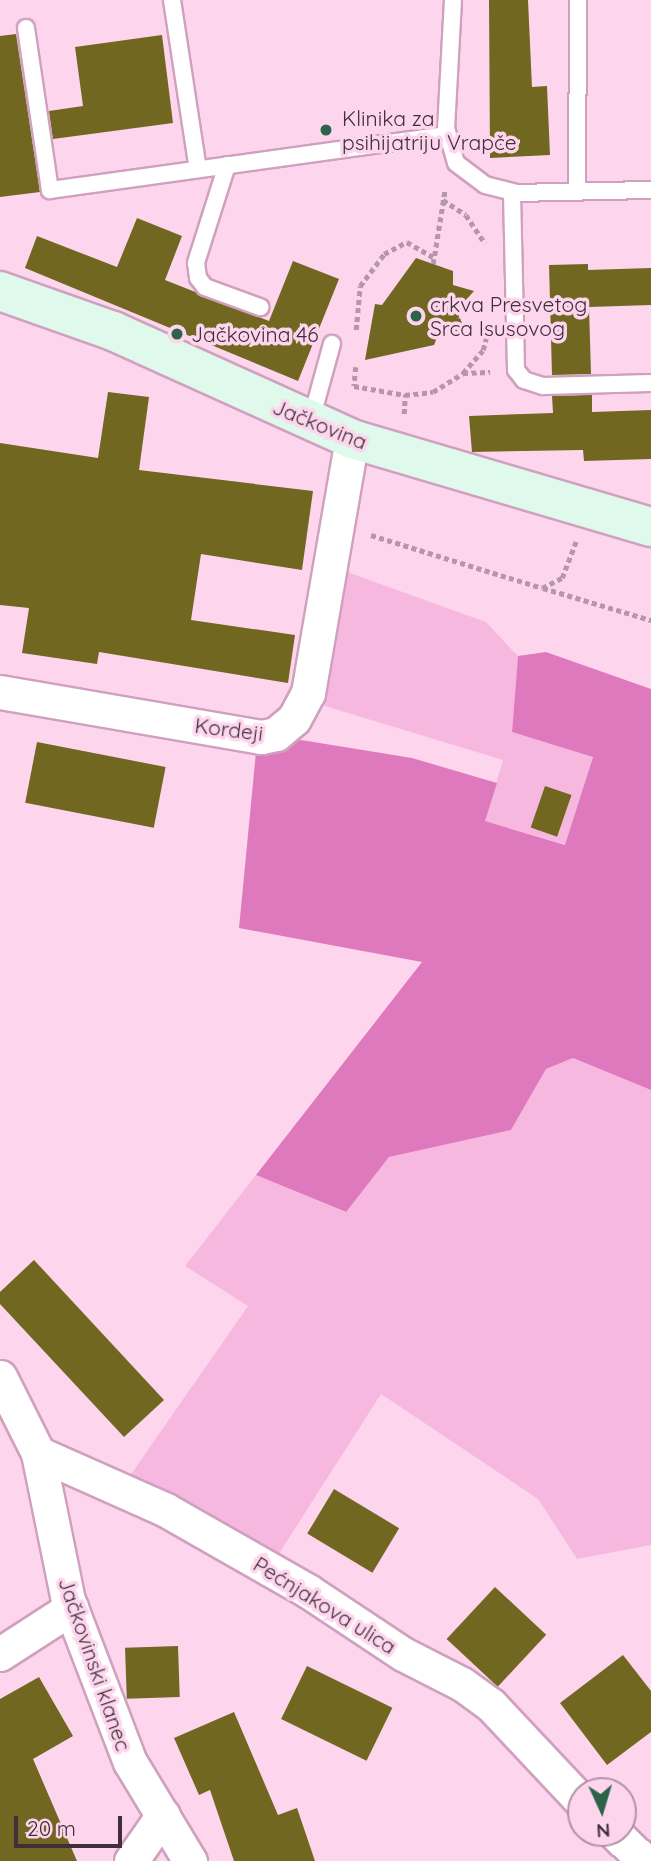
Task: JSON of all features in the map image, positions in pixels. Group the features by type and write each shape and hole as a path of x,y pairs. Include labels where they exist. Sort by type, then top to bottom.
{"street":[{"name":"Jačkovina","path":"0,291 113,331 352,439 651,527"},
{"name":"Kordeji","path":"0,692 261,737 276,734 294,719 308,693 352,439"},
{"name":"Jačkovinski klanec","path":"0,1377 38,1453 71,1608 130,1762 190,1861"},
{"name":"Pećnjakova ulica","path":"38,1453 166,1510 308,1591 403,1654 462,1684 491,1705 567,1786"},
{"path":"0,1654 71,1608"},
{"path":"131,1861 163,1815"},
{"path":"630,1847 644,1861"}],"lane":[{"path":"172,0 198,169"},
{"path":"453,0 446,135 456,163 485,185 512,192 651,190"},
{"path":"578,0 578,192"},
{"path":"26,28 50,190 446,135"},
{"path":"227,165 196,262 198,278 205,287 260,307"},
{"path":"512,192 516,370 524,380 543,386 651,383"},
{"path":"311,421 332,345"}],"path":[{"path":"443,200 466,215 489,251"},
{"path":"433,264 441,208"},
{"path":"357,337 353,312 366,270 407,242 433,257"},
{"path":"356,359 354,386 405,394 433,392 463,373 483,350 488,328"},
{"path":"463,373 516,370"},
{"path":"404,415 405,394"},
{"path":"542,588 562,578 589,509"},
{"path":"337,525 651,620"}],"shaded area":[{"path":"347,572 486,622 518,656 512,732 593,756 566,845 485,821 503,760 325,706"},
{"path":"546,652 651,689 651,1090 573,1058 546,1069 511,1130 389,1157 346,1212 256,1175 422,962 239,928 256,752 301,740 412,758 497,783 485,821 565,845 593,757 512,732 518,656"},
{"path":"573,1058 651,1090 651,1545 577,1559 538,1499 381,1394 273,1563 127,1480 248,1306 185,1266 256,1175 345,1212 389,1157 511,1130 546,1069"}],"building":[{"path":"489,0 528,0 532,87 547,86 550,155 490,158"},
{"path":"16,34 40,192 0,197 0,36"},
{"path":"162,35 173,123 53,139 49,111 83,106 75,47"},
{"path":"137,218 182,236 165,280 269,321 293,261 339,279 298,381 25,268 37,236 117,267"},
{"name":"crkva Presvetog Srca Isusovog","path":"416,258 453,271 453,285 474,291 457,310 466,334 438,335 434,345 365,360 375,304 382,305"},
{"path":"588,264 588,270 651,268 651,305 589,307 591,374 552,375 549,265"},
{"path":"108,392 149,397 139,470 313,491 302,570 201,554 191,620 295,635 288,683 99,652 97,664 22,653 29,608 0,605 0,443 98,458"},
{"path":"592,395 592,412 651,410 651,459 584,461 583,450 472,452 469,416 553,413 552,396"},
{"path":"37,742 166,767 154,828 25,803"},
{"path":"545,786 571,795 557,837 531,828"},
{"path":"34,1260 164,1400 124,1437 0,1304 0,1292"},
{"path":"334,1489 399,1528 372,1573 307,1534"},
{"path":"495,1587 546,1635 498,1687 447,1639"},
{"path":"178,1646 180,1697 127,1699 125,1648"},
{"path":"623,1655 651,1691 651,1732 607,1765 560,1703"},
{"path":"307,1666 392,1708 367,1761 281,1719"},
{"path":"39,1677 73,1736 33,1759 77,1861 0,1861 0,1699"},
{"path":"234,1712 278,1815 297,1808 315,1861 234,1861 210,1790 199,1795 174,1738"}],"place":[{"name":"Klinika za psihijatriju Vrapče","path":"326,130"},
{"name":"crkva Presvetog Srca Isusovog","path":"416,316"},
{"name":"Jačkovina 46","path":"177,334"}]}
